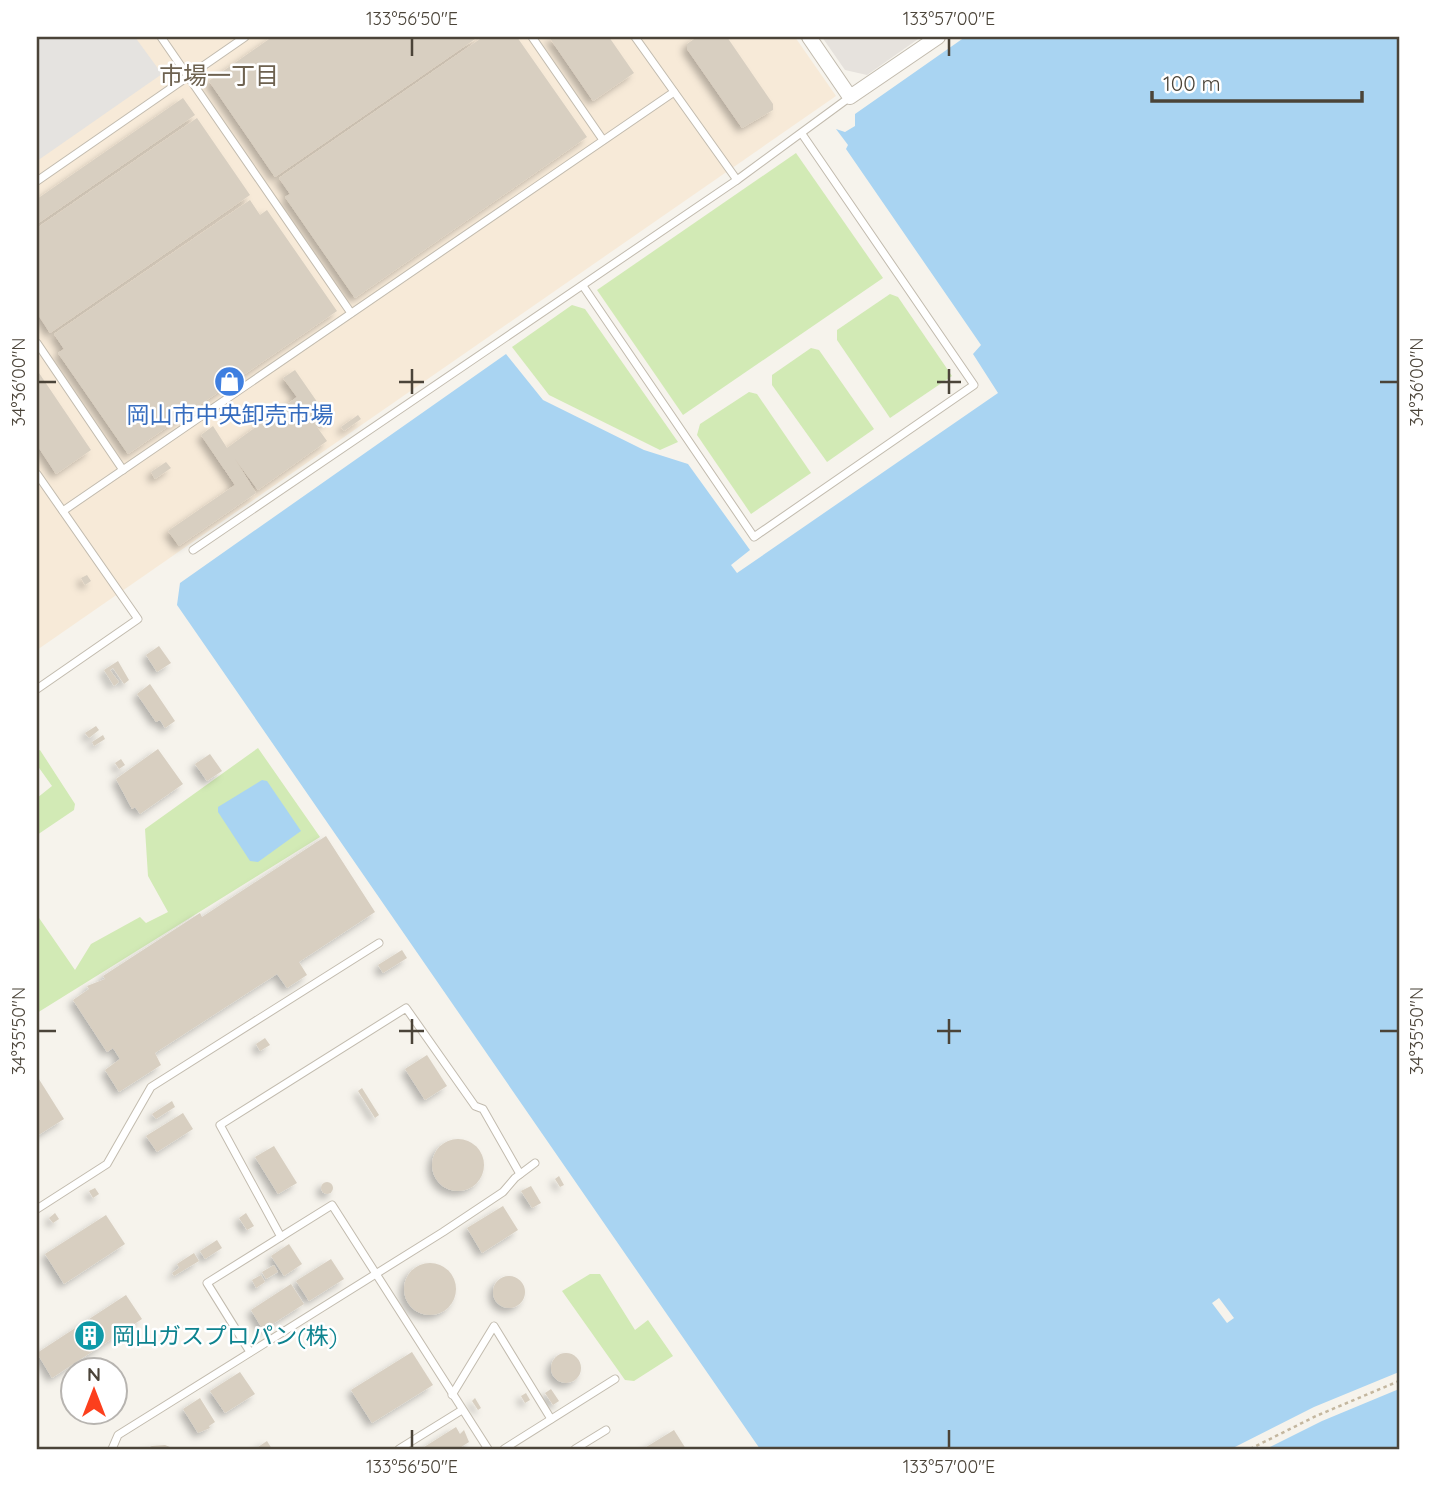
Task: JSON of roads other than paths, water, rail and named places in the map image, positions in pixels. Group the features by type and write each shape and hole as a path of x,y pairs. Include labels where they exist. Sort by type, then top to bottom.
{"street":[{"path":"809,37 850,97 938,37"}],"lane":[{"path":"161,37 351,313"},
{"path":"37,181 245,37"},
{"path":"532,37 604,140"},
{"path":"635,37 737,180"},
{"path":"63,511 674,92"},
{"path":"193,551 737,180 850,97"},
{"path":"583,286 754,537 964,393 975,385 802,134"},
{"path":"37,343 123,470"},
{"path":"37,474 138,620 37,689"},
{"path":"37,1209 107,1164 151,1087 379,943"},
{"path":"281,1237 220,1125 406,1009 475,1105 483,1109 520,1174"},
{"path":"112,1449 118,1435 503,1192 535,1163"},
{"path":"250,1352 207,1283 332,1205 488,1449"},
{"path":"452,1395 494,1326 551,1419"},
{"path":"504,1449 615,1378"},
{"path":"399,1449 462,1410"},
{"path":"575,1449 606,1430"}],"water":[{"path":"965,37 1399,37 1399,1372 1314,1407 1231,1449 760,1449 177,605 180,583 506,354 543,400 644,450 688,464 750,550 731,565 737,573 998,393 973,354 981,345 846,149 848,145 836,129 845,132 855,126 855,114","holes":["1219,1298 1234,1318 1227,1323 1212,1303"]},
{"path":"262,780 267,781 301,831 258,862 250,861 218,812 218,807"},
{"path":"1399,1389 1399,1449 1266,1449 1322,1421"}],"place":[{"name":"岡山市中央卸売市場","path":"230,381"},
{"name":"岡山ガスプロパン(株)","path":"89,1336"}],"district":[{"name":"市場一丁目","path":"219,76"}]}
